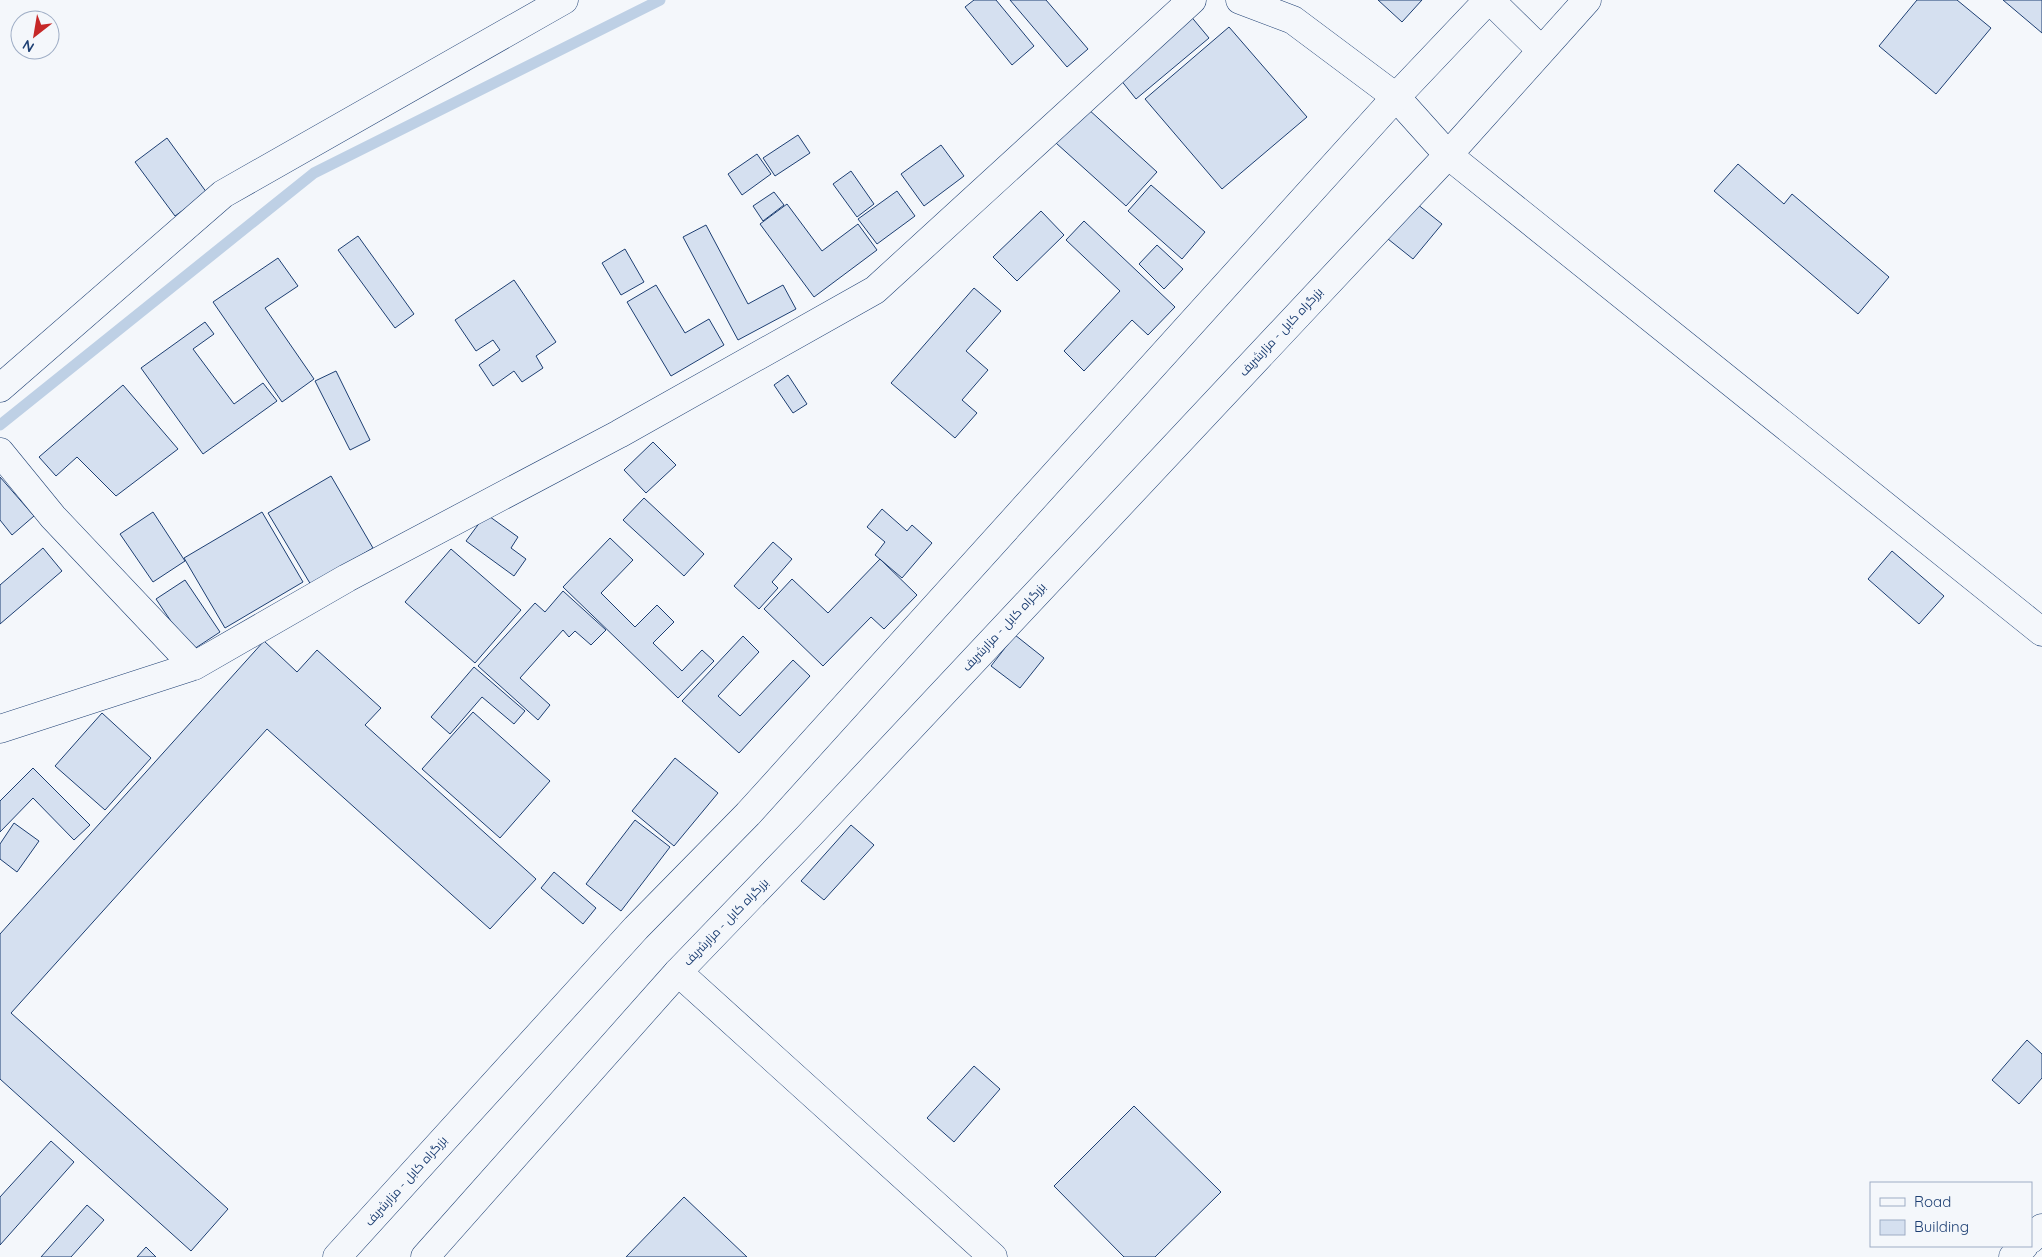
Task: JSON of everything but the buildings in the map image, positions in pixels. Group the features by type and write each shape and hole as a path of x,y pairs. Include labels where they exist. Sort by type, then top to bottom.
{"main road":[{"path":"0,388 223,194 564,0"},
{"path":"0,729 194,666 347,578 619,434 874,290 1192,0"},
{"path":"1240,0 1293,20 1396,97 1448,155 2042,632"},
{"path":"1489,0 1541,50"},
{"name":"بزرگراه کابل - مزارشریف","path":"337,1257 636,928 748,814 1396,97 1489,0"},
{"name":"بزرگراه کابل - مزارشریف","path":"425,1257 678,972 1448,155 1587,0"},
{"path":"0,452 53,517 194,666"},
{"path":"678,972 993,1257"},
{"path":"2032,1238 2042,1228"},
{"path":"2013,1257 2023,1247"}],"waterway":[{"path":"0,425 314,173 660,0"}]}
